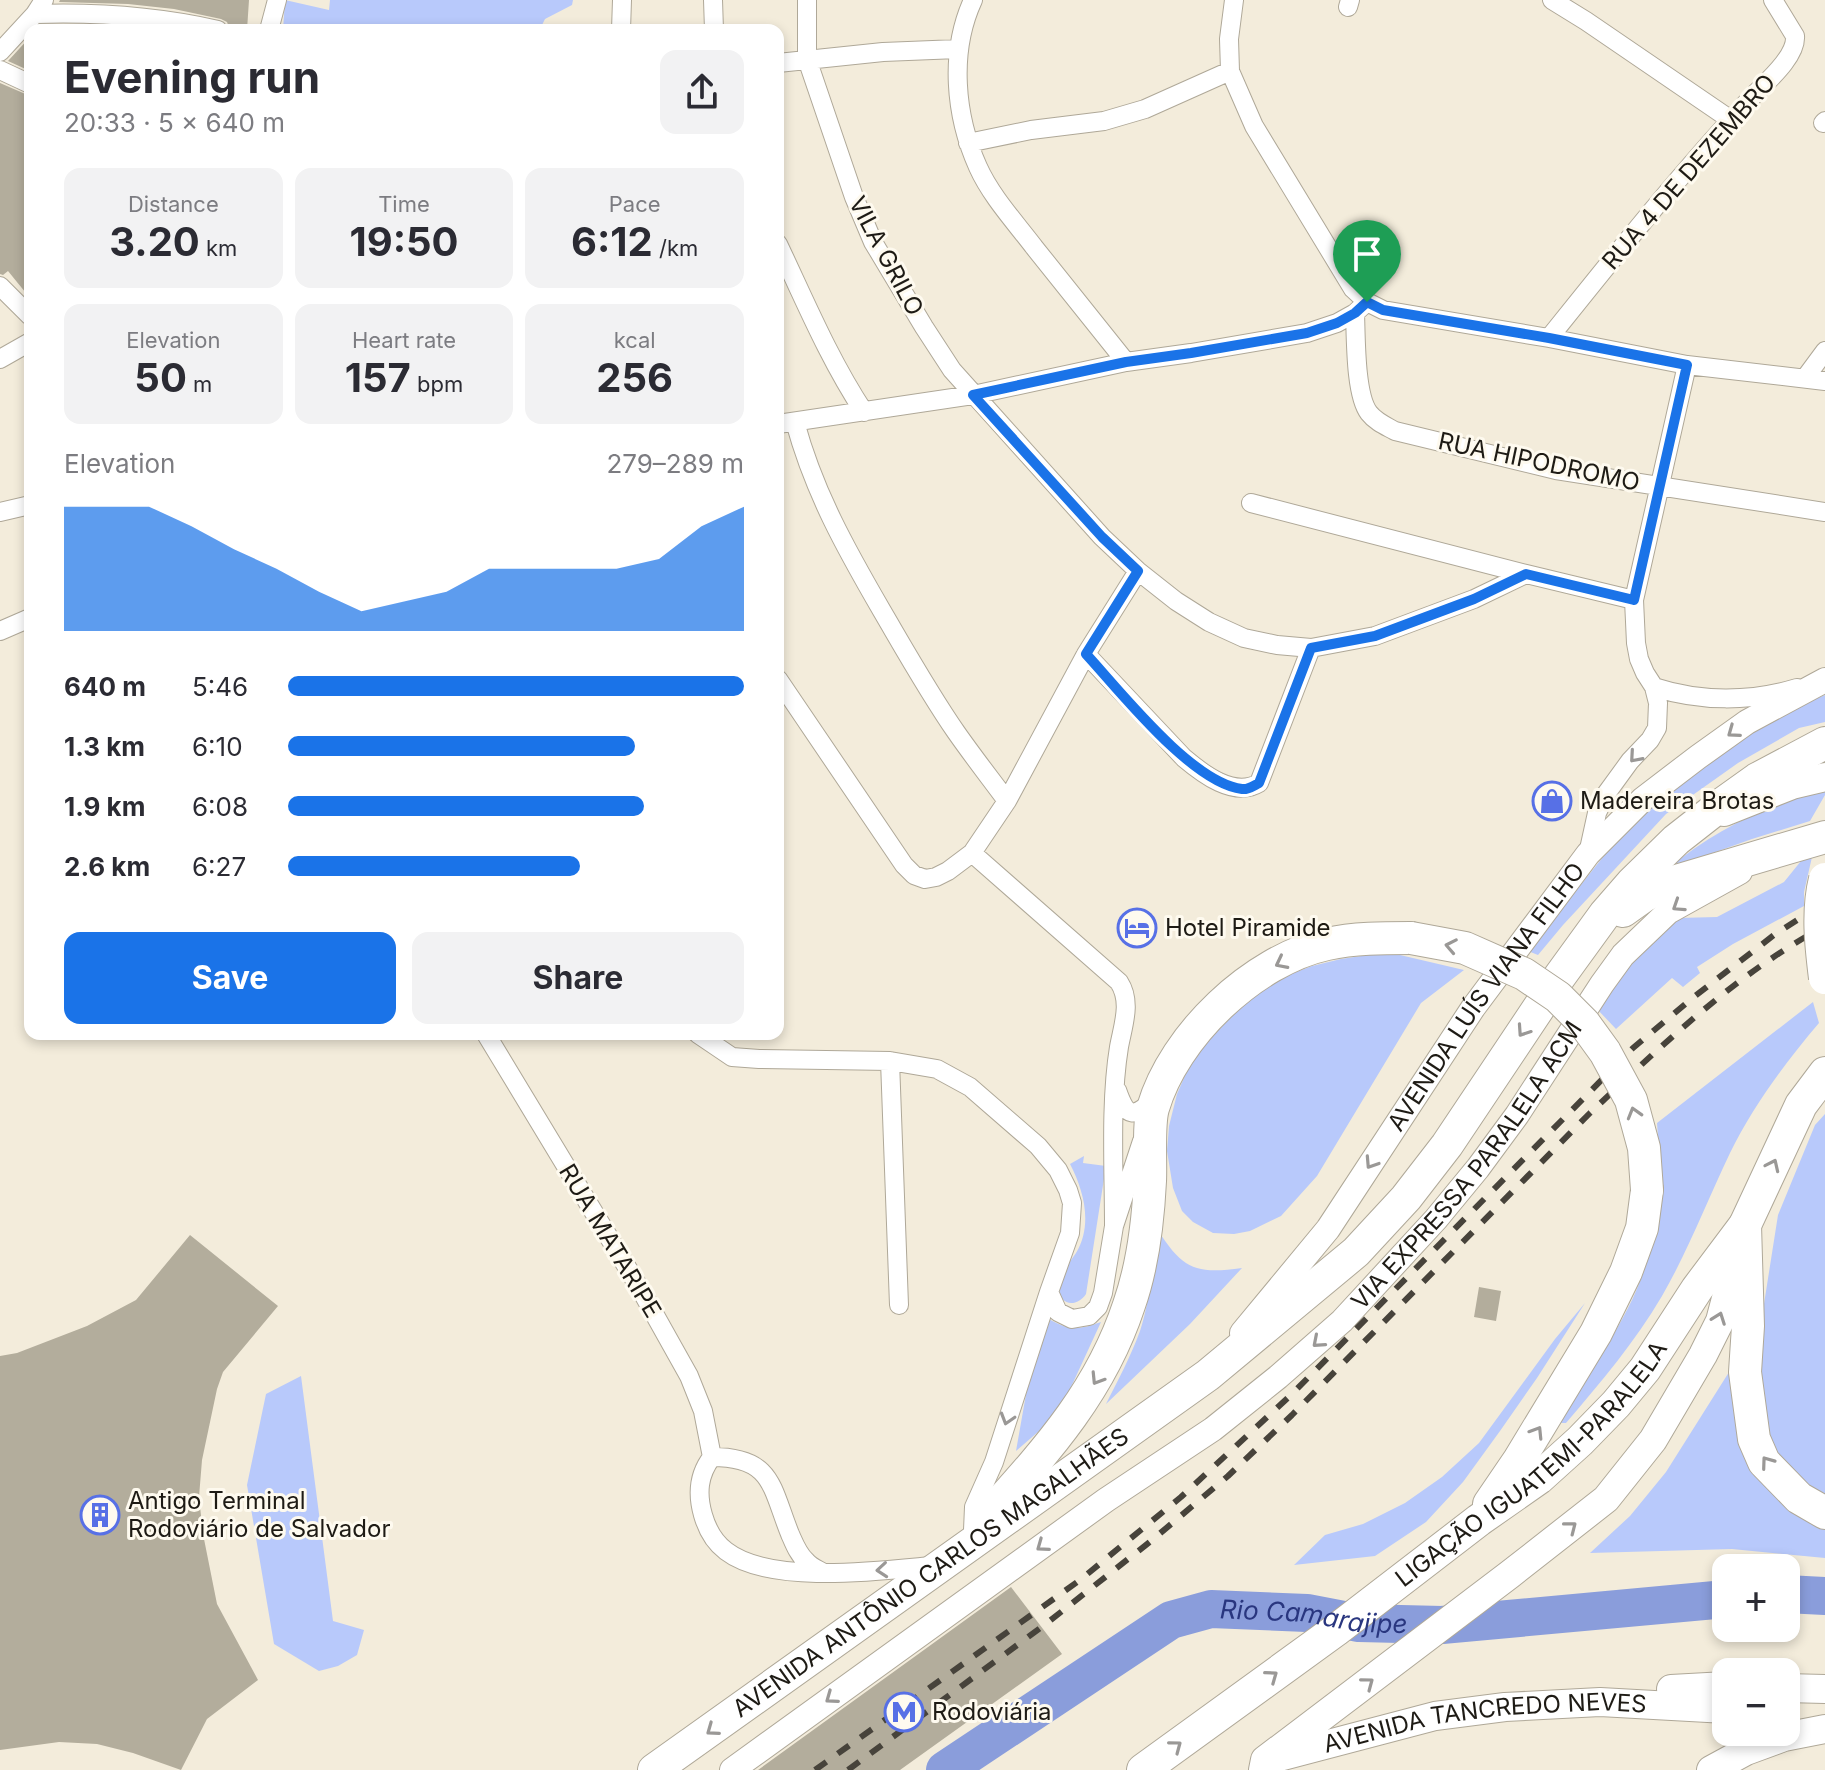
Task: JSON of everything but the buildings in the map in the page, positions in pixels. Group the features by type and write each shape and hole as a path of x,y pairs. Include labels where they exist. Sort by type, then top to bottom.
{"highway":[{"path":"1560,976 1605,914 1676,840 1757,779 1825,743"},
{"path":"1560,976 1602,928 1644,896 1666,884 1825,838"},
{"path":"1825,879 1821,942 1825,978"},
{"path":"943,1564 1054,1441 1106,1364 1140,1274 1155,1103 1179,1054 1205,1021 1243,985 1281,961 1324,945 1365,939 1411,938 1465,948 1524,974 1558,997 1584,1023 1605,1052 1631,1100 1644,1148 1647,1190 1642,1228 1626,1272 1596,1333 1527,1448 1467,1530"},
{"name":"AVENIDA ANTÔNIO CARLOS MAGALHÃES","path":"654,1770 1208,1375 1356,1252 1406,1198 1447,1145 1560,976"},
{"name":"LIGAÇÃO IGUATEMI-PARALELA","path":"1143,1770 1539,1478 1580,1441 1645,1369 1697,1289 1745,1225 1825,1073"},
{"path":"1745,1225 1748,1326 1745,1372 1754,1439 1764,1462 1799,1498 1825,1513"}],"main road":[{"name":"AVENIDA LUÍS VIANA FILHO","path":"1208,1375 1328,1229 1473,1008 1588,854 1643,799 1698,757 1747,722 1825,679"},
{"path":"1676,840 1744,803 1792,785 1825,777"},
{"name":"VIA EXPRESSA PARALELA ACM","path":"732,1770 1106,1500 1213,1429 1278,1377 1342,1321 1436,1219 1478,1168 1517,1115 1623,955 1668,912 1690,898 1739,872 1825,838"},
{"path":"1259,1767 1606,1499 1653,1440 1703,1355 1720,1321 1745,1225"},
{"path":"1600,1702 1664,1689 1712,1687"},
{"path":"1800,1688 1825,1689"},
{"name":"AVENIDA TANCREDO NEVES","path":"1259,1767 1435,1716 1505,1707 1600,1702 1712,1708"},
{"path":"1800,1717 1825,1720"},
{"path":"1714,1769 1746,1751 1784,1737 1825,1729"}],"street":[{"path":"271,24 277,0"},
{"path":"621,24 622,0"},
{"path":"713,0 714,24"},
{"name":"VILA GRILO","path":"807,0 807,59 854,197 873,242 952,370 1102,537 1138,571 1209,622 1244,638 1311,648 1375,636 1474,599 1526,574"},
{"path":"973,0 958,49 958,81 968,143 979,171 1006,211 1126,362"},
{"path":"1234,0 1229,39 1230,71 1254,126 1361,307"},
{"path":"1552,0 1731,120"},
{"name":"RUA 4 DE DEZEMBRO","path":"1549,338 1613,258 1790,56 1796,42 1795,36 1773,0"},
{"path":"25,24 40,7 191,24"},
{"path":"0,52 24,25"},
{"path":"784,62 883,52 958,49"},
{"path":"0,70 24,81"},
{"path":"968,143 1031,130 1104,121 1145,109 1230,71"},
{"path":"784,257 843,380 864,412"},
{"path":"0,286 24,310"},
{"path":"1007,801 920,677 845,547 787,423 973,395 1126,362 1307,333 1337,323 1361,307 1549,338 1687,365 1825,381"},
{"name":"RUA HIPODROMO","path":"1361,307 1359,382 1363,398 1367,411 1395,431 1556,470 1825,512"},
{"path":"0,359 24,345"},
{"path":"1805,378 1825,351"},
{"path":"1588,854 1597,813 1606,794 1657,728 1658,703 1654,687 1639,659 1636,643 1634,600 1687,365"},
{"path":"1251,503 1634,600"},
{"path":"0,512 24,506"},
{"path":"784,688 904,865 914,875 925,879 936,877 972,853 1007,801 1086,654 1138,571"},
{"path":"0,631 24,621"},
{"path":"1086,654 1184,758 1216,780 1241,789 1259,783 1311,648"},
{"path":"1654,687 1677,694 1756,697 1825,679"},
{"path":"972,853 1125,990 1126,1014 1115,1090 1114,1226"},
{"name":"RUA MATARIPE","path":"490,1040 642,1292 689,1376 703,1411 712,1457 705,1466 699,1501 708,1530 725,1551 766,1568 790,1572 876,1571 943,1564"},
{"path":"707,1040 732,1057 890,1061 937,1069 970,1087 1038,1146 1058,1170 1072,1203 1070,1233 994,1462 974,1507 973,1532"},
{"path":"890,1061 899,1305"},
{"path":"1115,1090 1128,1112 1134,1113 1155,1103"},
{"path":"1115,1090 1144,1249"},
{"path":"1049,1292 1058,1312 1072,1319 1089,1316 1098,1307 1114,1226 1155,1103"},
{"path":"712,1457 734,1457 753,1464 764,1474 776,1492 795,1548 806,1562 822,1572"}],"shaded area":[{"path":"285,0 329,10 330,0 573,0 572,5 545,19 542,24 283,24"},
{"path":"1825,695 1825,722 1799,728 1738,763 1666,814 1538,955 1528,951 1607,852 1648,810 1741,739 1783,713"},
{"path":"1825,790 1810,821 1668,869 1704,842 1742,820"},
{"path":"1812,857 1804,906 1697,967 1700,973 1683,987 1672,978 1616,1029 1597,1009 1632,962 1678,918 1717,917 1784,882 1801,861"},
{"path":"1368,955 1400,955 1464,970 1421,1003 1317,1176 1281,1216 1250,1231 1234,1234 1213,1233 1193,1222 1182,1211 1173,1188 1167,1151 1177,1094 1193,1057 1251,996 1286,976 1312,966"},
{"path":"1813,1002 1819,1023 1782,1069 1749,1118 1662,1296 1605,1377 1566,1423 1560,1423 1558,1416 1627,1310 1646,1264 1659,1209 1657,1123"},
{"path":"1825,1114 1825,1500 1817,1498 1778,1457 1762,1418 1758,1342 1778,1215 1815,1125"},
{"path":"1084,1156 1083,1163 1106,1166 1086,1294 1077,1302 1068,1303 1059,1292 1060,1281 1081,1242 1085,1220 1083,1197 1070,1164"},
{"path":"1155,1226 1181,1260 1190,1265 1212,1270 1242,1268 1190,1324 1106,1404 1133,1350 1144,1318"},
{"path":"1585,1303 1537,1378 1463,1482 1426,1522 1375,1556 1294,1565 1325,1535 1363,1524 1405,1503 1442,1477 1479,1443"},
{"path":"1049,1319 1074,1328 1101,1322 1066,1398 1046,1425 1016,1451 1028,1383"},
{"path":"1736,1361 1741,1437 1825,1523 1825,1558 1732,1549 1590,1553 1630,1516 1666,1472"},
{"path":"301,1376 333,1621 364,1630 357,1655 338,1666 319,1671 274,1644 247,1485 266,1394"}],"waterway":[{"name":"Rio Camarajipe","path":"1800,1595 1825,1596"},
{"name":"Rio Camarajipe","path":"945,1770 1171,1620 1211,1609 1307,1613 1359,1623 1442,1625 1712,1600"}],"railway":[{"path":"815,1770 1080,1580 1181,1497 1292,1394 1633,1048 1774,935 1825,902"},
{"path":"848,1770 1047,1623 1228,1476 1590,1113 1645,1062 1761,965 1825,926"}],"place":[{"name":"Madereira Brotas","path":"1552,801"},
{"name":"Hotel Piramide","path":"1137,928"},
{"name":"Antigo Terminal Rodoviário de Salvador","path":"100,1515"},
{"name":"Rodoviária","path":"904,1712"}],"route":[{"path":"1367,302 1383,310 1418,317 1687,365 1634,600 1526,574 1474,599 1375,636 1311,648 1259,783 1241,789 1216,780 1184,758 1086,654 1138,571 1102,537 973,395 1126,362 1307,333 1337,323 1367,302"}]}
